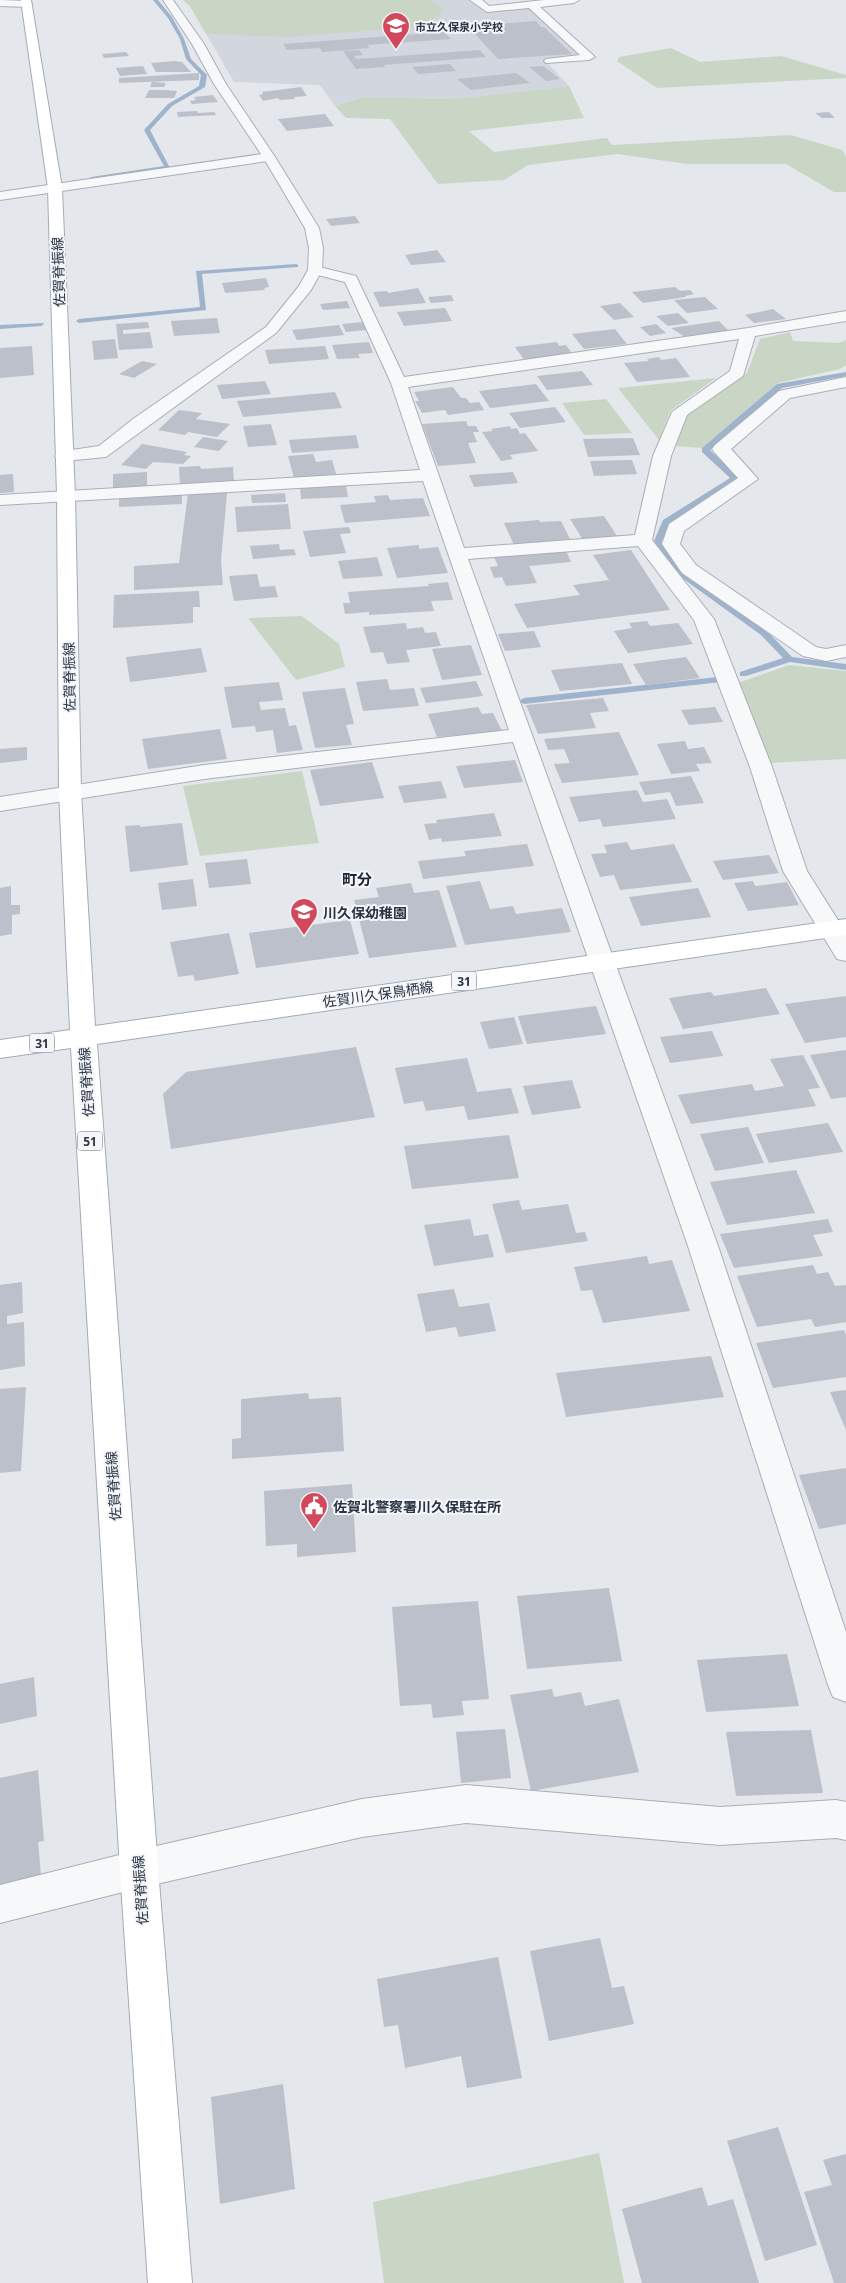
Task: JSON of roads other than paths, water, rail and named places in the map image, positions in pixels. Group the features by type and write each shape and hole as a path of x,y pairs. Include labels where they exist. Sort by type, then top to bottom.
{"main road":[{"name":"佐賀脊振線","path":"14,3 55,188 66,495 70,792 83,1036 139,1869 170,2283"},
{"name":"佐賀川久保鳥栖線","path":"0,1049 838,928"}],"street":[{"path":"64,456 95,454 105,450 139,423 270,330 306,286 315,270 316,248 312,228 269,157 168,0"},
{"path":"475,0 487,9 574,0"},
{"path":"531,4 589,57 550,61"},
{"path":"0,196 269,157"},
{"path":"315,270 351,279 399,384 429,475 702,1243 846,1685"},
{"path":"399,384 748,333 846,316"},
{"path":"643,540 662,456 680,412 737,373 748,333"},
{"path":"846,382 785,394 721,449 749,479 675,528 671,544 689,569 810,652 826,655 846,651"},
{"path":"0,500 429,475"},
{"path":"457,554 643,540"},
{"path":"643,540 704,619 761,767 795,871 838,928 846,952"},
{"path":"0,804 204,772 521,735"},
{"path":"0,1904 139,1869 362,1818 466,1804 720,1826 836,1819 846,1821"}],"waterway":[{"path":"91,179 168,167 147,130 170,105 202,87 204,75 189,59 182,39 170,17 155,0"},
{"path":"79,321 204,309 198,272 296,266"},
{"path":"0,327 41,324"},
{"path":"789,659 764,633 681,573 658,541 666,522 735,478 705,450 780,386 846,374"},
{"path":"743,674 789,659"},
{"path":"789,659 846,667"},
{"path":"524,701 718,680"}],"place":[{"name":"市立久保泉小学校","path":"396,50"},
{"name":"川久保幼稚園","path":"304,936"},
{"name":"佐賀北警察署川久保駐在所","path":"314,1530"}],"district":[{"name":"町分","path":"357,879"}]}
